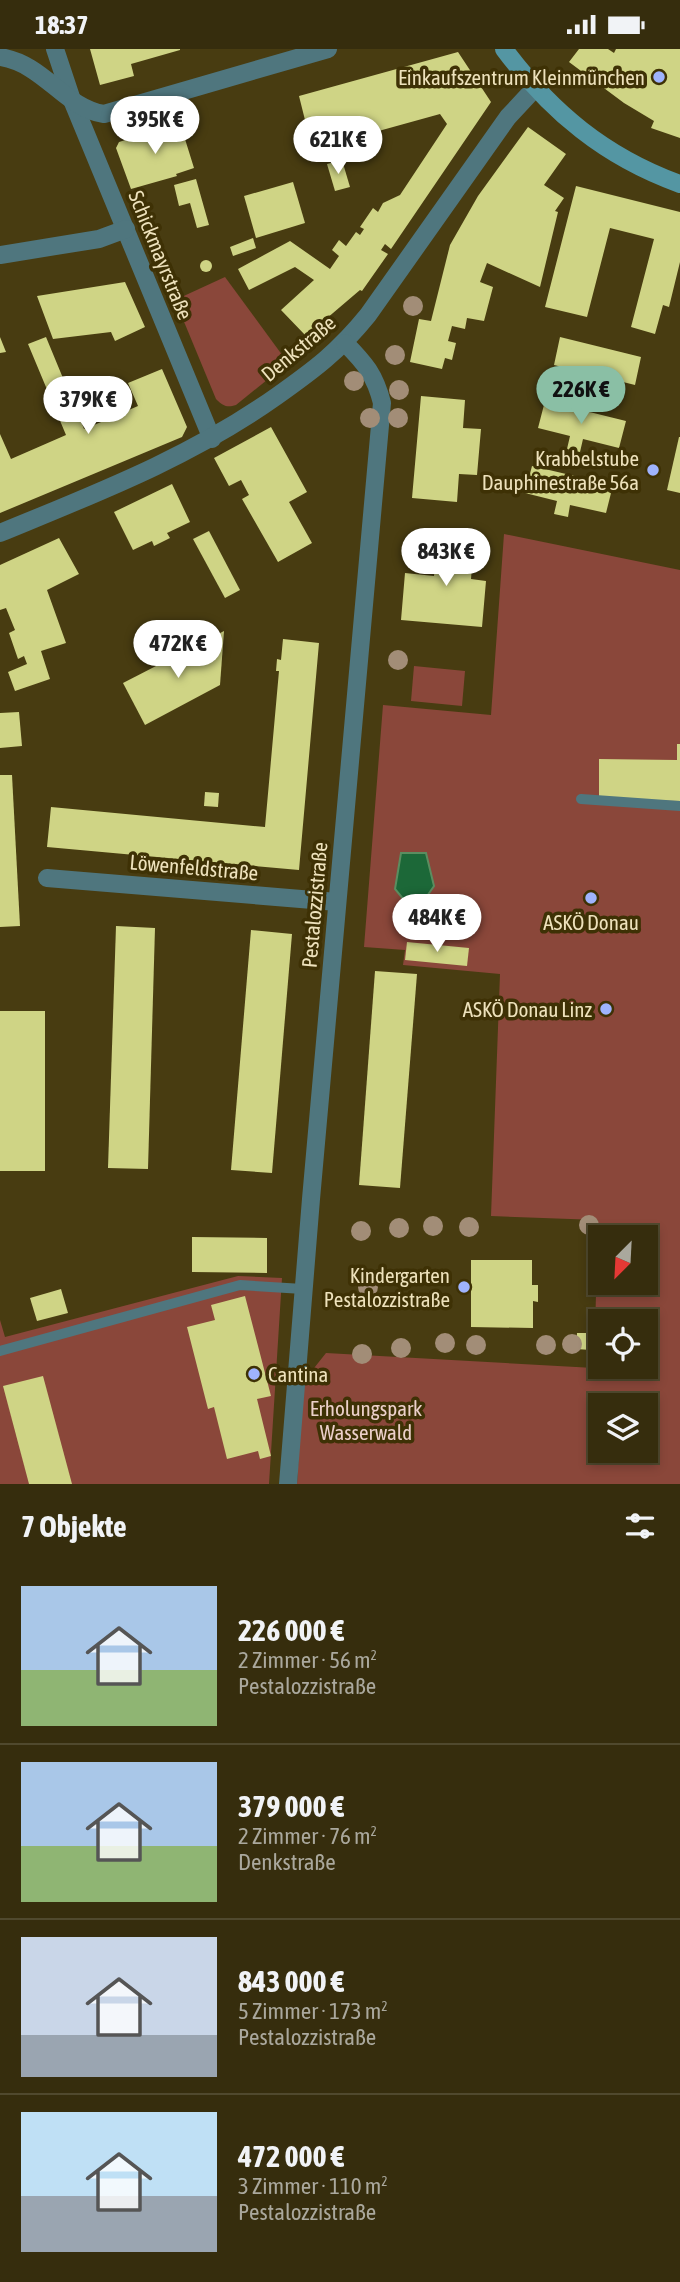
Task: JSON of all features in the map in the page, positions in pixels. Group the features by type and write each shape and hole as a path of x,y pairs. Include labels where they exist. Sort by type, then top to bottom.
{"main road":[{"path":"508,50 535,89 574,125 615,154 680,184"}],"street":[{"name":"Schickmayrstraße","path":"55,49 72,100 212,439"},
{"path":"0,57 25,64 90,112 104,114 328,49"},
{"name":"Denkstraße","path":"0,533 144,473 212,439 300,381 345,343 406,264 508,117 535,89"},
{"path":"0,255 99,239 126,229"},
{"name":"Pestalozzistraße","path":"288,1484 382,403 377,382 364,362 345,343"},
{"name":"Löwenfeldstraße","path":"47,878 337,902"}],"lane":[{"path":"581,799 680,806"},
{"path":"0,1351 240,1285 303,1289"}],"green space":[{"path":"225,277 288,363 236,405 230,406 223,405 216,399 175,300"},
{"name":"ASKÖ Donau","path":"504,534 680,570 680,1484 297,1484 303,1382 326,1353 588,1368 588,1379 658,1379 658,1309 596,1309 596,1295 658,1295 658,1225 598,1225 598,1220 491,1216 500,974 403,965 405,950 364,947 383,705 491,715"},
{"path":"414,666 465,671 462,706 411,701"},
{"path":"238,1276 282,1278 269,1484 0,1484 0,1320 5,1337"}],"shaded area":[{"path":"401,853 426,853 434,886 425,899 404,900 395,889"}],"building":[{"path":"90,49 180,50 131,64 134,76 100,85"},
{"path":"579,49 608,49 614,53 616,49 680,49 680,138 651,128 654,121 624,103 569,62"},
{"path":"458,52 491,102 391,249 385,244 381,250 388,254 362,291 306,336 281,310 314,280 295,267 249,290 238,269 290,241 330,269 339,256 332,250 339,240 346,246 356,232 360,235 364,229 360,227 373,208 378,212 383,203 400,195 447,124 440,114 375,132 372,120 333,136 332,130 309,136 299,96"},
{"path":"180,123 194,168 176,174 177,176 131,189 116,148 119,142"},
{"path":"528,127 566,154 544,185 564,198 555,211 558,212 540,287 487,263 480,282 493,287 484,321 467,318 465,329 452,326 448,341 456,343 452,360 445,358 442,369 410,362 419,319 431,321 450,245 478,196"},
{"path":"342,160 350,187 335,191 327,164"},
{"path":"196,179 209,225 197,228 190,203 179,206 174,185"},
{"path":"293,182 305,223 256,238 244,196"},
{"path":"576,186 680,212 680,262 669,307 663,305 655,334 631,327 654,239 610,228 587,317 545,307"},
{"path":"253,238 256,248 233,256 230,247"},
{"path":"206,260 212,266 206,272 200,266"},
{"path":"125,282 145,327 115,341 111,332 53,339 37,296"},
{"path":"0,337 6,352 0,353"},
{"path":"46,337 84,429 106,420 104,416 122,408 124,412 138,406 128,383 162,369 187,427 182,437 0,513 0,434 11,459 66,435 28,344"},
{"path":"560,337 641,357 635,385 599,376 596,388 582,385 585,373 554,365"},
{"path":"421,396 465,400 463,428 481,429 477,475 459,474 457,502 412,498"},
{"path":"545,401 626,421 619,448 583,439 580,452 567,449 570,436 538,428"},
{"path":"271,427 307,492 289,502 312,543 278,562 242,499 249,495 241,480 229,486 214,458"},
{"path":"680,437 680,493 667,490"},
{"path":"532,466 613,485 606,513 570,505 568,517 554,514 557,501 525,493"},
{"path":"172,484 190,522 167,533 170,538 154,546 152,541 133,550 114,512"},
{"path":"209,531 240,590 225,598 193,539"},
{"path":"438,536 474,539 471,579 486,581 482,627 401,620 405,573 434,576"},
{"path":"59,538 79,574 47,590 66,643 41,651 50,679 15,691 8,672 27,664 24,656 18,659 9,633 15,630 6,608 0,610 0,565"},
{"path":"224,631 220,685 145,725 123,683"},
{"path":"283,639 319,643 299,870 47,847 51,807 265,827 279,671 276,671 277,659 281,660"},
{"path":"19,712 22,746 0,748 0,713"},
{"path":"677,744 680,744 680,801 599,800 599,759 677,760"},
{"path":"0,775 12,775 20,926 0,927"},
{"path":"205,792 219,793 218,807 204,806"},
{"path":"116,926 155,928 148,1169 108,1168"},
{"path":"251,930 292,934 272,1173 231,1170"},
{"path":"407,942 469,948 467,966 405,960"},
{"path":"375,971 417,974 400,1188 359,1185"},
{"path":"0,1011 45,1011 45,1171 0,1171"},
{"path":"192,1237 267,1238 267,1273 192,1272"},
{"path":"471,1260 532,1260 532,1285 538,1285 538,1302 533,1301 533,1328 471,1327"},
{"path":"61,1289 68,1313 37,1321 30,1298"},
{"path":"245,1296 271,1396 257,1399 271,1456 260,1459 258,1451 227,1459 214,1407 208,1409 187,1327 215,1320 211,1305"},
{"path":"577,1333 588,1333 588,1350 576,1349"},
{"path":"43,1376 72,1484 29,1484 3,1386"}],"place":[{"name":"Einkaufszentrum Kleinmünchen","path":"659,77"},
{"name":"Krabbelstube Dauphinestraße 56a","path":"653,470"},
{"name":"ASKÖ Donau","path":"591,898"},
{"name":"ASKÖ Donau Linz","path":"606,1009"},
{"name":"Kindergarten Pestalozzistraße","path":"464,1287"},
{"name":"Cantina","path":"254,1374"}],"park label":[{"name":"Erholungspark Wasserwald","path":"366,1420"}]}
